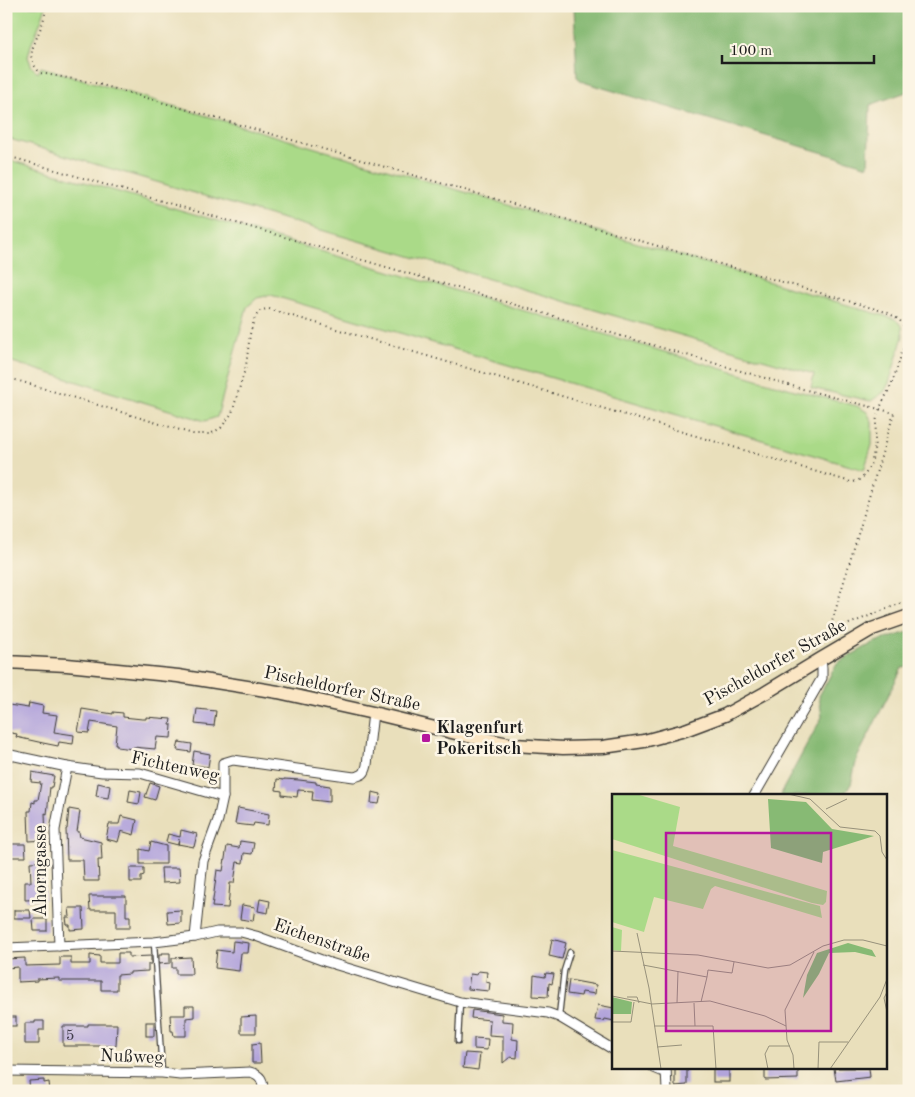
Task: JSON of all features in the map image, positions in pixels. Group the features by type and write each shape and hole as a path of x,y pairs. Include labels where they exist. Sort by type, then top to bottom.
{"main road":[{"name":"Pischeldorfer Straße","path":"6,662 67,665 178,676 278,692 514,745 563,748 603,746 644,741 677,732 725,715 765,694 872,629 909,616"}],"street":[{"path":"755,794 822,678 821,659"},
{"name":"Fichtenweg","path":"6,754 67,767 102,772 140,773 223,797 223,763 232,760 354,777 362,776 366,771 373,713"},
{"name":"Ahorngasse","path":"59,946 55,830 67,767"},
{"path":"195,937 203,861 218,820 223,797"},
{"name":"Eichenstraße","path":"6,948 154,942 195,937 216,932 241,932 327,962 460,1002 548,1013 612,1049"},
{"name":"Nußweg","path":"6,1071 162,1073 180,1075 250,1072 257,1074 261,1078 263,1091"},
{"path":"666,1071 667,1091"}],"lane":[{"path":"154,942 162,1073"},
{"path":"559,1018 564,971 570,952"},
{"path":"458,1041 460,1002"}],"path":[{"path":"6,377 193,434 210,434 221,428 232,413 246,366 250,334 255,318 260,310 269,310 855,482 864,476 869,468 874,450 877,417 891,385 906,340 906,331 902,322 886,312 95,83 40,72 34,65 31,56 48,6"},
{"path":"6,156 799,388 894,413 829,632"},
{"path":"821,659 816,650 816,645 820,638 829,632 909,600"}],"green space":[{"path":"6,6 46,6 28,57 32,67 38,73 41,67 895,319 902,326 903,336 889,383 884,392 871,401 811,388 814,374 6,138"},
{"path":"574,6 909,6 909,91 870,105 868,166 583,82 577,77"},
{"path":"6,161 13,161 798,391 857,406 867,412 872,422 872,445 864,470 271,295 257,298 247,307 217,417 205,421 6,360"},
{"path":"909,632 909,667 902,668 857,758 851,784 844,794 782,794 822,717 819,696 837,663 875,642"}],"building":[{"path":"29,703 43,706 42,713 57,715 54,732 74,735 73,744 59,742 58,746 16,737 17,734 6,732 9,705 28,708"},
{"path":"82,709 113,714 113,712 123,713 123,717 171,719 171,738 157,737 155,749 117,747 117,744 115,744 117,726 91,722 89,733 78,732"},
{"path":"197,709 216,711 214,726 195,724"},
{"path":"179,742 192,744 191,752 177,750"},
{"path":"194,751 210,754 208,767 192,765"},
{"path":"32,772 54,776 52,787 50,787 47,814 45,813 46,840 29,841 28,811 31,811 32,802 35,803 35,800 38,800 41,783 31,782"},
{"path":"277,779 316,782 316,784 330,786 330,802 312,800 313,791 298,790 297,797 282,795 282,791 276,790"},
{"path":"98,783 110,786 108,798 96,796"},
{"path":"150,783 159,786 155,800 145,797"},
{"path":"130,790 141,792 139,804 128,802"},
{"path":"372,792 381,794 379,804 371,803"},
{"path":"238,808 269,814 268,825 254,823 253,826 235,824"},
{"path":"69,809 80,811 77,832 79,832 80,837 101,842 102,860 98,860 99,881 84,881 83,860 67,860 66,829"},
{"path":"121,816 137,820 134,835 121,831 118,842 106,839 109,824 119,824"},
{"path":"181,830 197,834 194,847 166,842 168,834 180,837"},
{"path":"240,841 254,843 252,854 244,853 243,863 237,862 234,883 230,883 228,908 212,907 217,870 223,871 227,846 239,848"},
{"path":"151,842 166,846 166,864 140,864 140,849 149,851"},
{"path":"10,844 25,844 26,857 10,857"},
{"path":"44,861 45,899 25,900 25,882 31,882 30,862"},
{"path":"130,868 144,868 141,882 130,882"},
{"path":"161,868 179,868 180,882 162,883"},
{"path":"89,896 126,896 126,916 130,916 130,928 116,928 116,910 90,910"},
{"path":"260,899 270,901 268,913 258,911"},
{"path":"242,905 255,907 253,921 240,919"},
{"path":"69,908 83,908 84,929 70,930 66,917 70,917"},
{"path":"14,910 30,910 31,918 14,918"},
{"path":"181,910 181,923 168,924 167,911"},
{"path":"33,919 47,919 47,931 34,931"},
{"path":"552,939 566,943 562,959 549,956"},
{"path":"233,941 249,943 248,953 241,953 239,971 215,968 217,950 232,952"},
{"path":"118,953 129,953 129,957 151,956 151,964 148,964 148,971 117,975 117,990 101,990 101,981 59,981 59,978 18,982 18,967 6,968 6,959 25,958 25,966 60,965 60,957 71,957 71,964 90,964 90,955 100,956 100,963 118,963"},
{"path":"161,953 170,953 170,963 159,964 159,955 162,955"},
{"path":"191,957 192,974 176,974 176,968 172,968 172,958"},
{"path":"478,971 487,972 486,982 490,983 489,991 468,989 470,974 477,975"},
{"path":"546,973 554,974 552,984 549,983 548,997 533,996 534,975 545,977"},
{"path":"569,980 596,985 595,994 582,992 581,996 567,994"},
{"path":"598,1005 612,1008 612,1021 595,1020"},
{"path":"185,1006 194,1006 194,1017 186,1018 186,1036 174,1036 173,1031 171,1031 170,1015 185,1015"},
{"path":"472,1010 502,1014 502,1021 513,1022 512,1039 518,1040 517,1058 510,1057 503,1063 503,1036 489,1035 490,1020 471,1018"},
{"path":"256,1016 256,1033 241,1033 241,1017"},
{"path":"6,1017 16,1017 16,1026 6,1026"},
{"path":"35,1021 44,1021 44,1030 39,1030 39,1044 25,1044 25,1023 35,1023"},
{"path":"146,1022 154,1022 154,1036 146,1036"},
{"path":"88,1024 117,1024 116,1046 63,1046 63,1026 88,1026"},
{"path":"474,1038 488,1039 487,1050 474,1049"},
{"path":"260,1043 261,1063 252,1063 252,1044"},
{"path":"465,1053 480,1054 478,1070 463,1068"},
{"path":"675,1070 687,1070 687,1085 675,1086"},
{"path":"713,1070 729,1070 729,1082 713,1082"},
{"path":"765,1070 798,1070 798,1079 765,1080"},
{"path":"834,1070 869,1070 870,1077 836,1081"},
{"path":"44,1080 44,1083 49,1082 50,1091 30,1091 29,1081"}],"place":[{"name":"Klagenfurt Pokeritsch","path":"426,738"}]}
